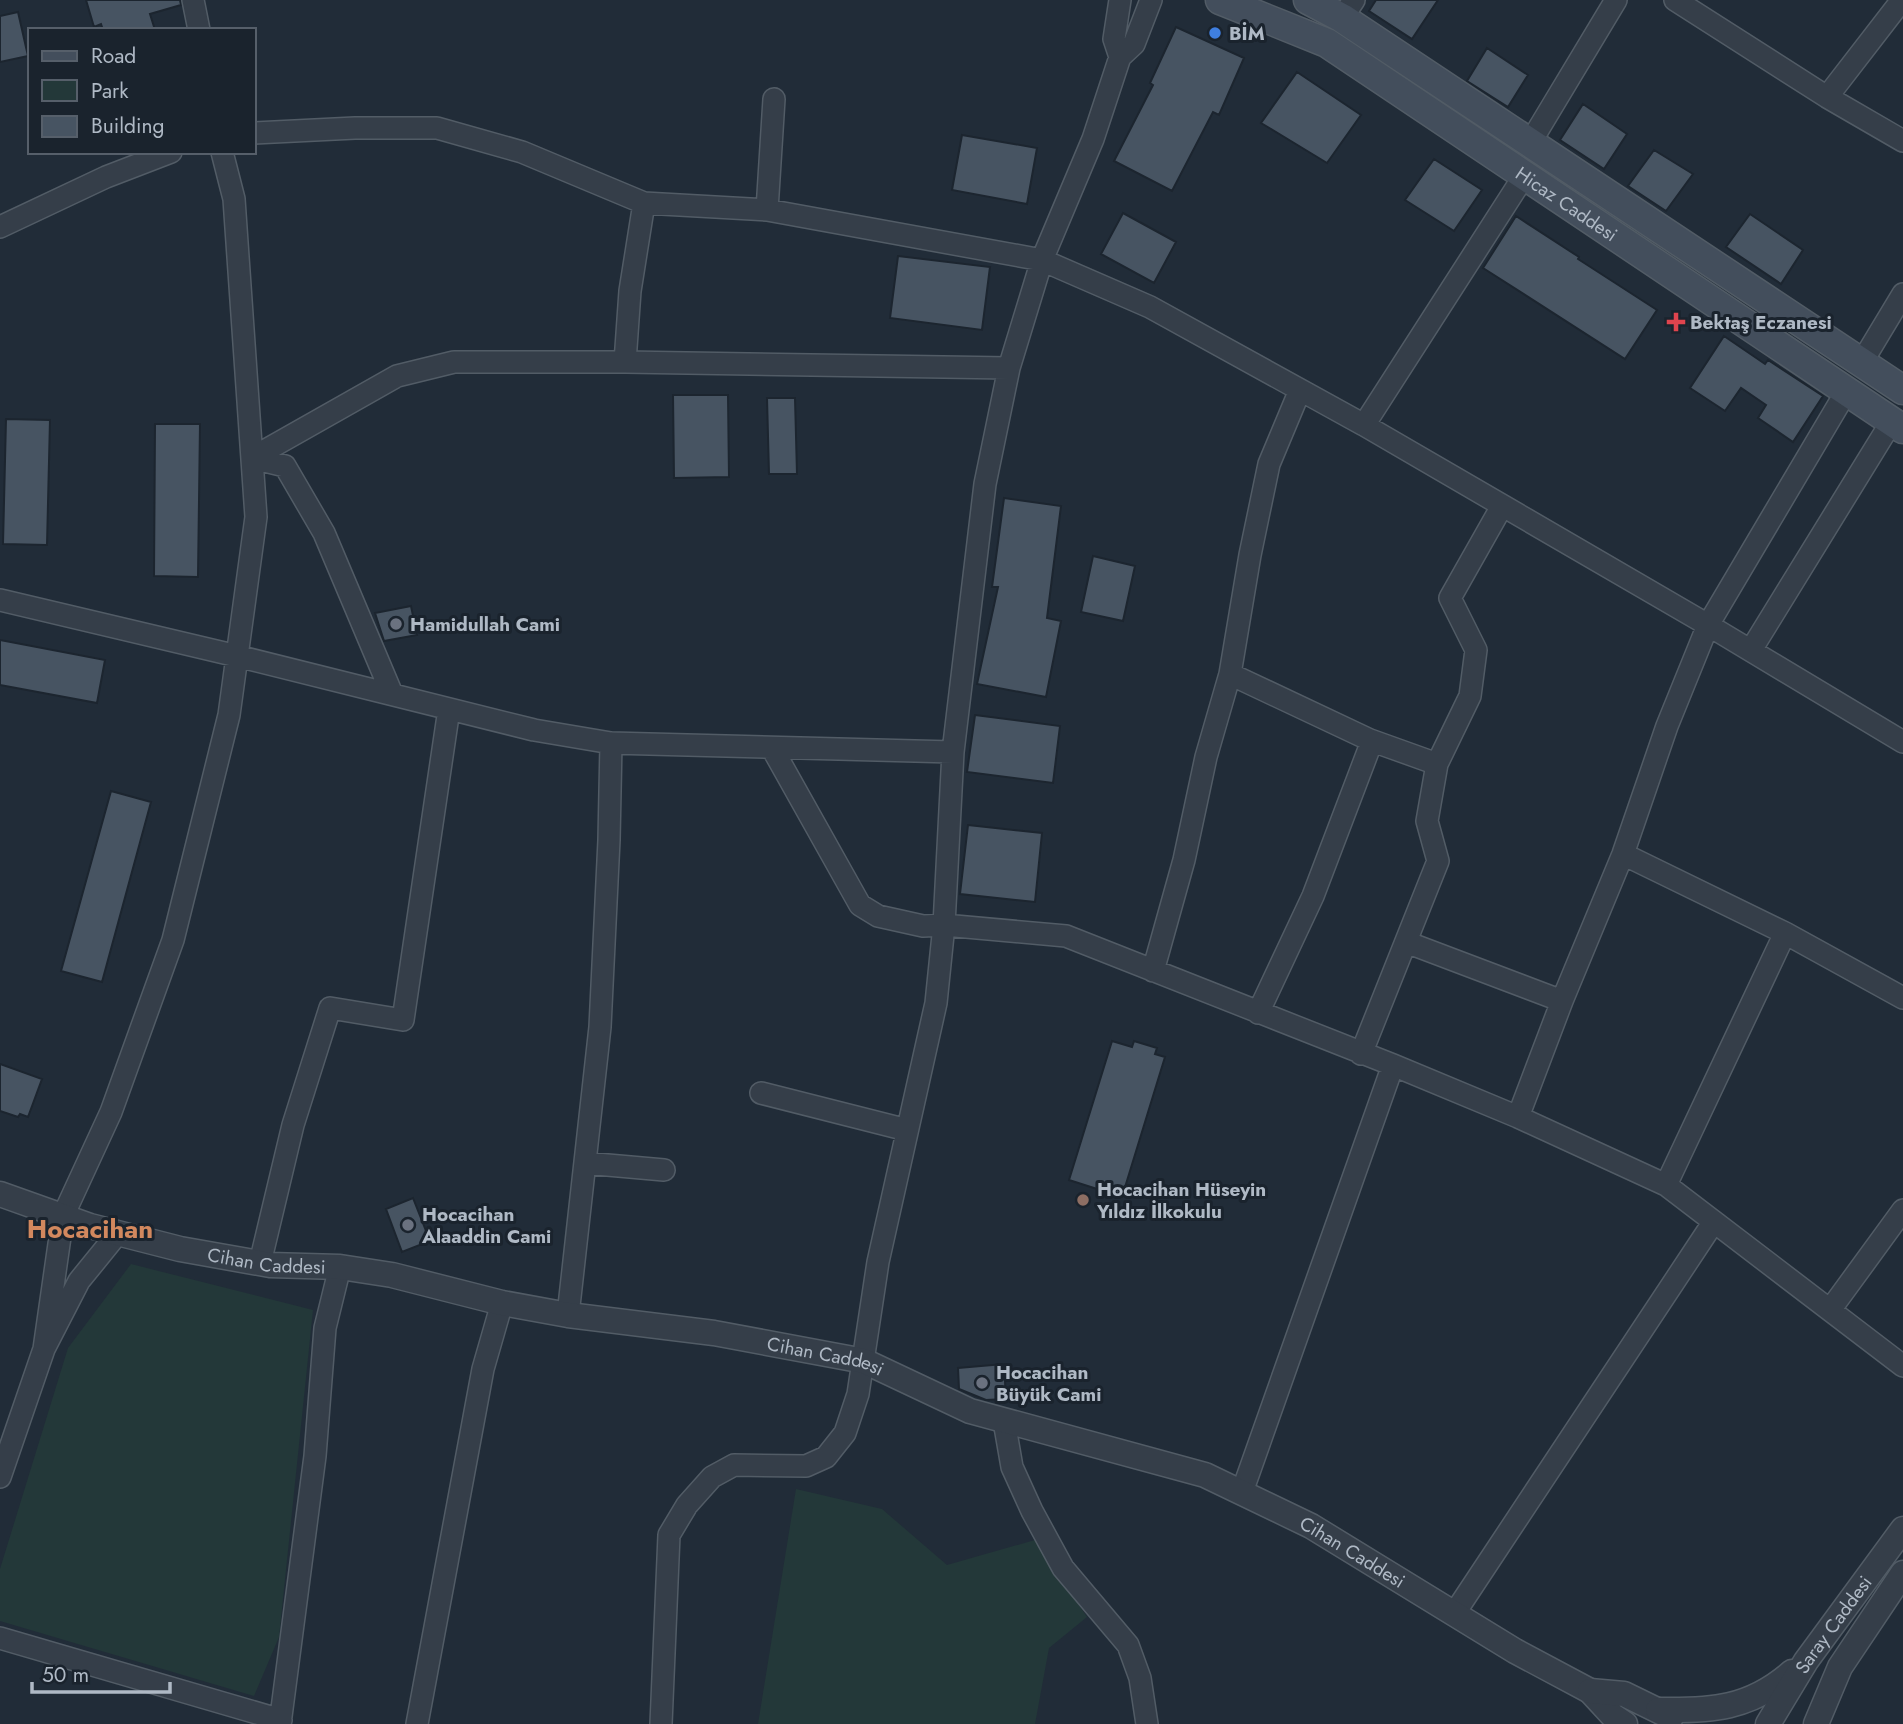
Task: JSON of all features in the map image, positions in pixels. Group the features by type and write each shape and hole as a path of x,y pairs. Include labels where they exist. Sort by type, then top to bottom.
{"main road":[{"name":"Hicaz Caddesi","path":"1220,0 1327,43 1897,425"},
{"name":"Hicaz Caddesi","path":"1308,0 1348,9 1530,143 1903,390"}],"street":[{"path":"193,0 199,28"},
{"path":"1120,0 1114,38 1120,57"},
{"path":"661,1724 669,1535 687,1505 712,1477 734,1465 807,1466 826,1457 845,1433 858,1394 878,1262 936,1003 944,925 953,752 985,484 1009,368 1042,260 1093,139 1120,57 1134,44 1151,0"},
{"path":"1675,0 1903,141"},
{"path":"1828,97 1902,0"},
{"path":"1530,143 1606,3"},
{"path":"767,210 774,99"},
{"path":"256,133 355,128 437,128 522,152 644,203 767,210 1042,260 1150,307 1364,425 1751,650 1903,742"},
{"path":"0,227 106,177 166,154"},
{"path":"44,1349 63,1216 111,1112 173,940 229,715 256,517 234,200 222,154"},
{"path":"1364,425 1524,176"},
{"path":"625,362 629,291 644,203"},
{"path":"1862,362 1903,294"},
{"path":"252,458 397,376 454,362 1009,368"},
{"path":"1153,971 1184,860 1206,757 1230,674 1269,464 1300,390"},
{"path":"1518,1117 1562,1001 1623,854 1667,726 1708,625 1846,392"},
{"path":"1751,650 1897,425"},
{"path":"252,458 285,466 324,533 392,694"},
{"path":"1362,1054 1438,860 1427,821 1437,764 1470,696 1476,650 1450,598 1502,506"},
{"path":"0,600 534,730 611,743 953,752"},
{"path":"1230,674 1372,741 1437,764"},
{"path":"260,1263 293,1125 330,1008 403,1020 449,709"},
{"path":"1258,1013 1313,896 1372,741"},
{"path":"568,1315 600,1027 611,743"},
{"path":"772,748 860,905 878,916 923,926 944,925 1066,936 1518,1117 1666,1185 1903,1366"},
{"path":"1623,854 1785,933 1903,998"},
{"path":"1666,1185 1785,933"},
{"path":"1406,942 1562,1001"},
{"path":"1242,1492 1393,1065"},
{"path":"761,1093 907,1130"},
{"path":"585,1163 664,1170"},
{"name":"Cihan Caddesi","path":"0,1194 118,1233 180,1249 260,1263 340,1268 392,1275 502,1304 714,1333 864,1361 970,1411 1205,1475 1242,1492 1311,1526 1515,1651 1590,1691 1613,1716 1625,1724"},
{"path":"1830,1310 1903,1210"},
{"path":"1454,1614 1713,1223"},
{"path":"0,1477 44,1349 79,1281 118,1233"},
{"path":"0,1638 280,1722 315,1457 325,1328 340,1268"},
{"path":"417,1724 483,1369 502,1304"},
{"path":"1004,1420 1012,1467 1038,1523 1063,1568 1128,1645 1140,1678 1147,1724"},
{"name":"Saray Caddesi","path":"1768,1724 1806,1661 1903,1529"},
{"name":"Saray Caddesi","path":"1815,1724 1840,1667 1903,1573"},
{"path":"1658,1710 1713,1709 1737,1705 1781,1682 1806,1661"},
{"path":"1828,1724 1840,1667"},
{"name":"Cihan Caddesi","path":"1590,1691 1624,1694 1684,1724"}],"green space":[{"path":"131,1264 313,1310 279,1637 254,1696 0,1621 0,1569 68,1348"},
{"path":"796,1489 882,1509 947,1565 1035,1540 1087,1617 1049,1648 1035,1724 758,1724"}],"building":[{"path":"86,0 180,0 181,5 150,14 154,28 102,28 101,24 94,27"},
{"path":"1376,0 1438,0 1412,39 1369,11"},
{"path":"18,12 28,56 0,62 0,16"},
{"path":"1176,27 1244,58 1219,115 1213,112 1172,191 1114,161 1153,85 1150,83"},
{"path":"1487,48 1528,75 1508,107 1467,81"},
{"path":"1297,72 1361,115 1327,163 1261,123"},
{"path":"1583,104 1627,134 1604,169 1560,140"},
{"path":"962,135 1037,148 1027,204 952,190"},
{"path":"1654,150 1693,174 1666,211 1628,186"},
{"path":"1434,159 1482,190 1454,231 1405,200"},
{"path":"1123,213 1176,242 1154,283 1101,254"},
{"path":"1750,214 1803,250 1781,284 1726,247"},
{"path":"1516,216 1657,310 1625,359 1483,268"},
{"path":"898,256 990,267 982,330 890,318"},
{"path":"1724,336 1765,364 1768,360 1823,396 1793,442 1758,418 1766,405 1741,388 1725,411 1690,388"},
{"path":"673,395 728,395 729,477 674,478"},
{"path":"767,398 795,398 797,474 769,474"},
{"path":"6,419 50,420 47,545 3,544"},
{"path":"155,424 200,424 198,577 154,576"},
{"path":"1004,498 1061,506 1047,618 1061,621 1046,697 977,684 998,587 992,587"},
{"path":"1093,556 1135,566 1123,621 1081,612"},
{"name":"Hamidullah Cami","path":"411,606 417,635 384,641 375,613"},
{"path":"0,640 105,660 97,703 0,685"},
{"path":"975,715 1060,726 1053,783 967,772"},
{"path":"111,791 151,802 102,982 61,971"},
{"path":"968,825 1042,833 1035,902 960,894"},
{"path":"1112,1041 1132,1047 1134,1041 1157,1048 1155,1054 1165,1057 1122,1197 1069,1180"},
{"path":"0,1064 42,1079 28,1117 0,1111"},
{"name":"Hocacihan Alaaddin Cami","path":"413,1198 430,1241 402,1252 386,1209"},
{"name":"Hocacihan Büyük Cami","path":"1004,1364 1006,1399 986,1400 959,1389 958,1368"}],"place":[{"name":"BİM","path":"1215,33"},
{"name":"Bektaş Eczanesi","path":"1676,322"},
{"name":"Hamidullah Cami","path":"396,624"},
{"name":"Hocacihan Hüseyin Yıldız İlkokulu","path":"1083,1200"},
{"name":"Hocacihan Alaaddin Cami","path":"408,1225"},
{"name":"Hocacihan Büyük Cami","path":"982,1383"}],"district":[{"name":"Hocacihan","path":"90,1229"}]}
